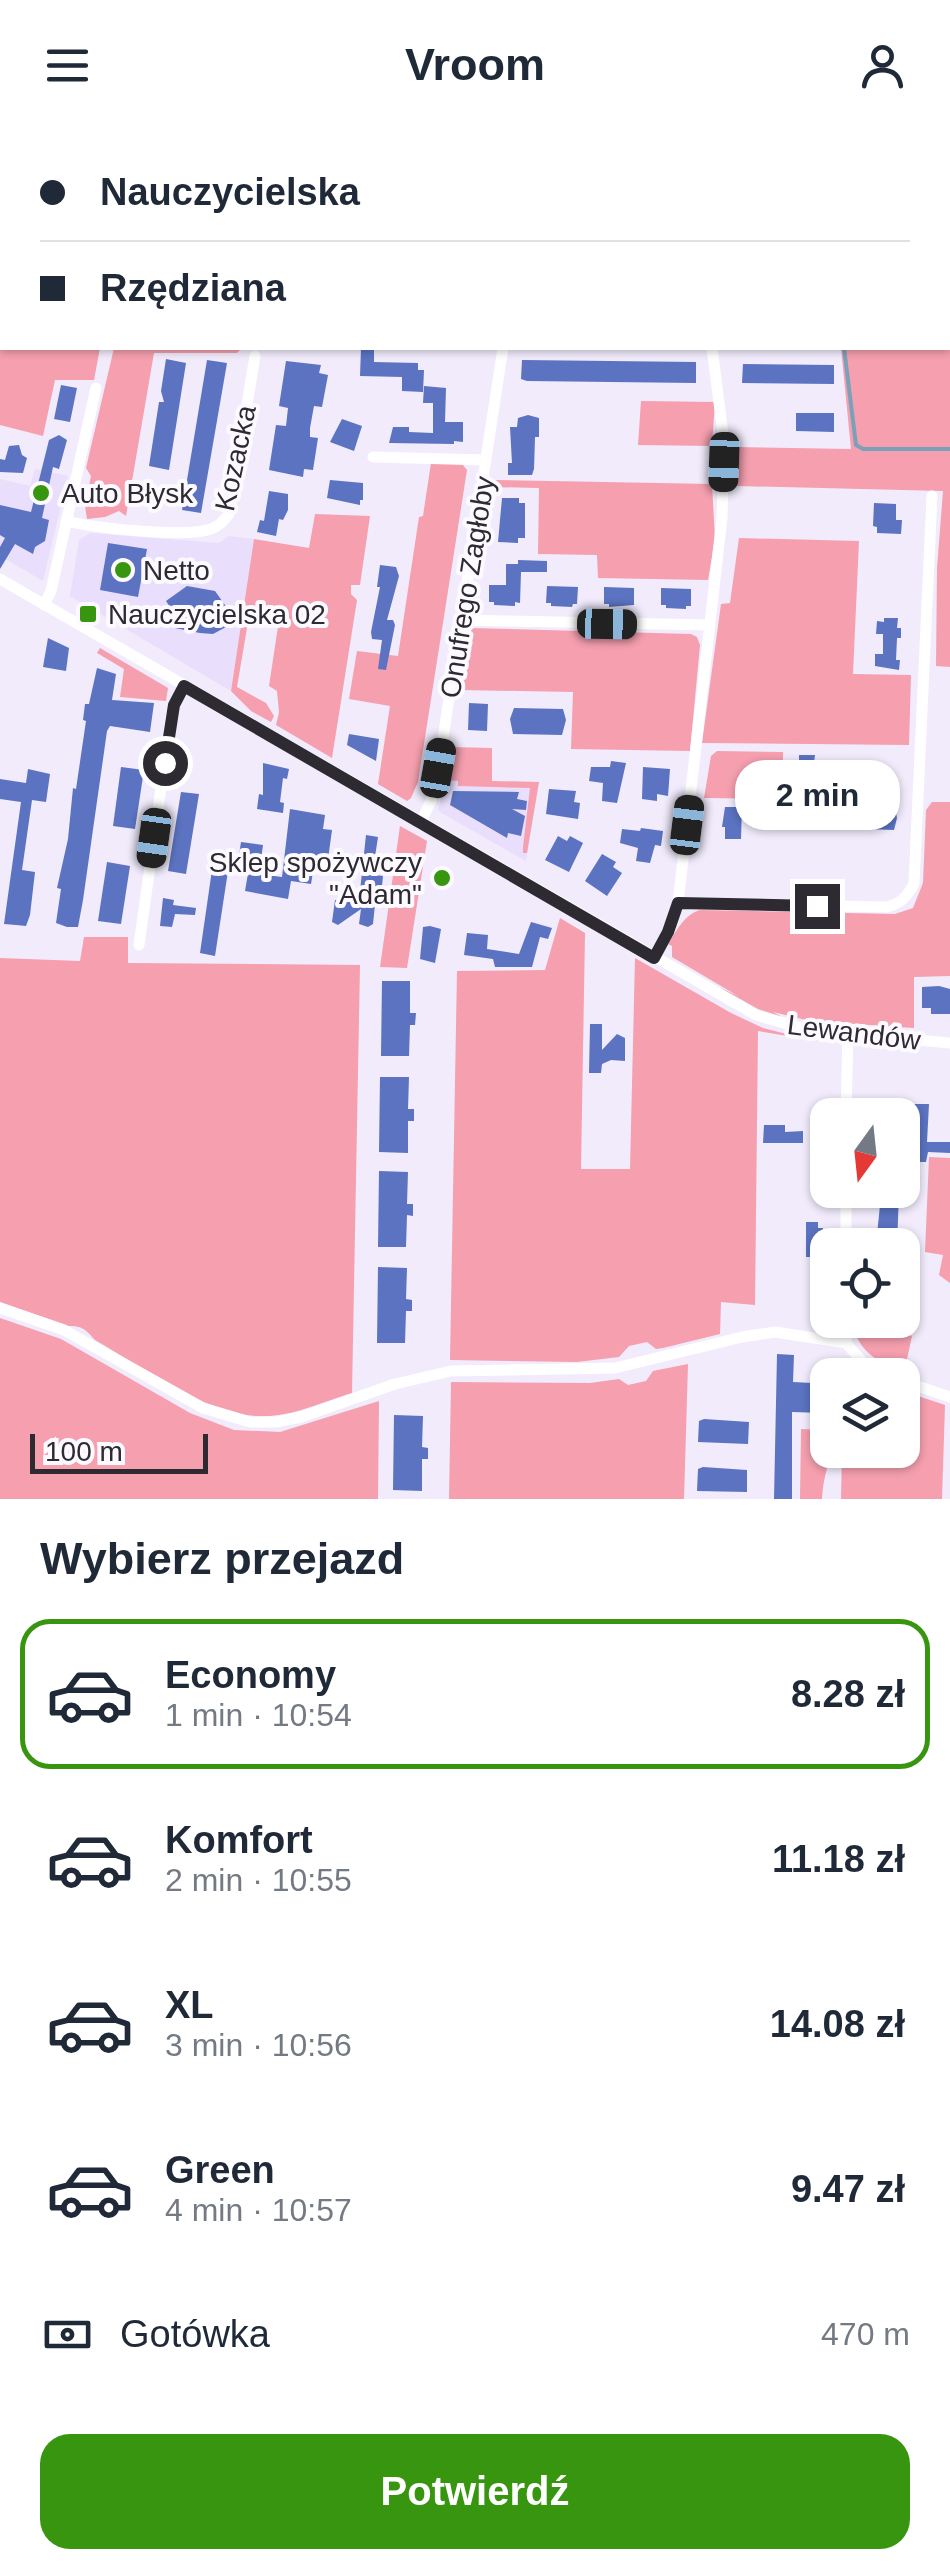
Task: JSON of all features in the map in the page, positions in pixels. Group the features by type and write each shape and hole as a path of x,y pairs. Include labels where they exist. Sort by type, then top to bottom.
{"street":[{"name":"Onufrego Zagłoby","path":"420,824 434,792 502,350"},
{"path":"654,958 678,903 722,518 724,462 712,350"},
{"name":"Kozacka","path":"66,522 195,531 209,530 223,522 228,514 255,356"},
{"path":"44,605 52,591 96,388"},
{"path":"373,457 486,460"},
{"path":"678,903 886,907 904,900 914,883 916,862 932,496"},
{"name":"Lewandów","path":"0,579 420,824 765,1018 801,1028 950,1043"},
{"path":"462,620 710,625"},
{"path":"139,945 170,724 184,686"},
{"path":"846,1098 848,1034"},
{"path":"0,1308 64,1330 202,1408 234,1420 258,1423 301,1417 395,1384 458,1370 615,1368 742,1337 781,1332 846,1344 859,1358"},
{"path":"846,1338 846,1344"},
{"path":"920,1388 950,1397"}],"shaded area":[{"path":"0,350 100,350 94,380 55,380 43,436 0,425"},
{"path":"114,350 240,350 154,353 126,516 119,511 87,519 85,506 91,476 86,468"},
{"path":"841,350 950,350 950,667 936,666 943,491 737,486 735,447 851,449"},
{"path":"641,401 715,402 712,446 638,445"},
{"path":"431,463 462,464 467,470 418,782 407,801 378,784 390,706 349,699 357,651 398,656"},
{"path":"35,469 68,476 43,581 0,556 0,479 30,486"},
{"path":"493,480 712,484 715,539 708,580 598,578 597,555 538,554 539,488 492,487"},
{"path":"315,514 370,516 360,585 351,585 351,594 357,600 332,758 276,725 277,691 269,686 279,620 249,616 237,687 266,703 274,716 271,722 251,711 231,691 254,539 309,548"},
{"path":"90,533 219,543 229,536 254,539 231,691 70,596 79,540"},
{"path":"739,538 859,541 853,674 911,675 909,745 702,743 721,604 730,603"},
{"path":"471,628 697,637 700,645 690,751 571,749 573,692 460,690"},
{"path":"100,648 168,688 166,701 120,697 124,669 97,653"},
{"path":"450,747 492,748 492,781 539,782 527,853 523,853 523,847 530,788 458,786 458,781 446,780"},
{"path":"717,751 783,752 783,799 704,798 711,756"},
{"path":"446,780 539,782 526,861 440,812"},
{"path":"932,802 950,802 950,976 914,977 914,1028 810,1021 773,1012 782,1017 758,1009 672,957 672,946 668,944 685,919 700,910 895,914 913,908 923,883 926,810"},
{"path":"400,826 427,841 407,968 380,967"},
{"path":"560,918 585,933 581,1169 630,1169 635,958 731,1013 763,1028 806,1039 758,1031 755,1305 721,1302 720,1334 656,1349 647,1342 629,1346 619,1357 577,1362 450,1360 457,971 545,970"},
{"path":"84,937 128,937 128,963 360,965 352,1393 280,1415 225,1410 157,1378 83,1329 0,1302 0,958 80,961"},
{"path":"929,1157 950,1158 950,1283 939,1275 943,1255 925,1252"},
{"path":"0,1318 61,1339 190,1413 234,1430 280,1432 379,1401 378,1499 0,1499"},
{"path":"912,1338 907,1358 875,1358 858,1340"},
{"path":"688,1364 684,1499 449,1499 451,1382 590,1383 619,1379 628,1385 646,1381 653,1371"},
{"path":"920,1397 945,1405 942,1499 841,1499 842,1468 920,1468"},
{"path":"801,1429 810,1429 810,1468 828,1468 822,1499 800,1499"}],"building":[{"path":"361,350 374,350 374,362 418,363 418,370 424,370 423,392 402,391 402,377 360,376"},
{"path":"166,359 186,363 169,470 149,466 159,402 164,402 161,391"},
{"path":"207,360 227,363 201,513 182,510"},
{"path":"522,360 696,362 696,383 527,381 521,379"},
{"path":"286,361 321,365 319,373 328,375 322,407 314,406 310,428 310,437 318,438 313,470 304,469 303,477 269,470 276,425 286,426 288,408 279,406"},
{"path":"743,364 834,365 834,384 742,383"},
{"path":"61,385 77,388 70,422 54,419"},
{"path":"424,386 446,388 445,422 463,422 463,442 389,443 393,427 433,433 433,403 423,403"},
{"path":"796,413 834,413 834,432 796,431"},
{"path":"518,418 539,418 532,475 508,475 508,463 512,463 510,427 517,427"},
{"path":"342,419 362,426 354,451 330,442"},
{"path":"59,435 67,440 59,469 53,467 42,518 49,520 45,541 35,547 33,554 15,544 0,569 0,547 5,538 0,535 0,505 31,512 49,440"},
{"path":"19,445 27,458 23,473 0,472 0,459 5,460 9,446"},
{"path":"330,480 363,483 360,505 327,498"},
{"path":"269,491 288,494 288,510 283,520 279,519 276,536 257,532 260,520 264,521"},
{"path":"502,498 519,498 519,503 525,503 525,538 518,538 518,543 498,542"},
{"path":"874,503 896,504 896,520 902,520 901,534 877,533 873,526"},
{"name":"Netto","path":"108,543 147,549 138,597 100,590"},
{"path":"518,560 547,561 547,572 521,572 520,603 515,602 515,606 489,602 489,585 506,585 506,564 518,564"},
{"path":"380,565 396,567 399,576 387,620 393,620 395,625 386,670 378,669 382,640 372,639 371,632"},
{"path":"187,586 215,591 230,612 222,618 228,626 213,634 175,628 169,623 163,615 172,610 166,601"},
{"path":"547,586 578,587 577,604 572,607 546,603"},
{"path":"604,587 634,588 634,605 604,604"},
{"path":"661,588 691,589 691,606 686,609 661,605"},
{"path":"884,618 898,618 897,628 901,628 901,638 897,638 899,670 875,666 875,654 883,654 883,634 876,634 877,621 884,622"},
{"path":"48,638 69,648 66,671 43,667"},
{"path":"97,668 116,674 112,700 154,703 150,732 110,726 107,731 78,927 67,927 56,923 61,889 57,888 68,839 73,788 76,789 85,704 89,704"},
{"path":"469,703 488,704 487,731 468,730"},
{"path":"514,708 563,709 566,720 562,735 513,734 510,719"},
{"path":"349,734 379,739 376,761 347,745"},
{"path":"799,755 815,755 814,763 821,763 817,780 795,785 790,774 799,770"},
{"path":"611,761 626,763 617,803 602,801 603,783 589,781 591,767 610,767"},
{"path":"263,763 289,769 287,779 283,778 283,813 257,809 259,794 263,795"},
{"path":"121,767 144,770 135,829 113,826"},
{"path":"643,767 670,769 668,796 657,794 657,801 642,799"},
{"path":"28,769 50,774 46,802 32,800 22,870 35,872 26,926 4,924 21,802 0,799 0,779 26,783"},
{"path":"549,789 576,791 574,802 580,803 578,819 546,814"},
{"path":"453,791 519,792 517,799 527,801 526,810 512,809 525,816 521,836 508,833 507,838 450,805"},
{"path":"181,792 199,794 186,874 168,871"},
{"path":"725,807 742,807 741,839 725,839"},
{"path":"869,808 895,808 894,830 865,829"},
{"path":"290,809 325,815 323,829 332,830 326,874 313,872 311,884 291,881 288,899 245,891 251,856 239,855 241,842 263,845 259,874 282,877"},
{"path":"622,829 663,831 661,846 655,845 650,863 636,861 638,848 620,843"},
{"path":"366,835 378,837 373,870 383,876 382,886 377,885 373,924 359,924 361,909 338,925 332,922 335,900 341,901 343,889 360,891"},
{"path":"558,836 567,841 570,836 583,843 569,872 545,860"},
{"path":"602,854 616,862 613,867 622,873 607,896 585,881"},
{"path":"214,856 230,858 215,956 200,953"},
{"path":"107,862 130,866 121,924 98,921"},
{"path":"163,898 174,900 173,905 196,908 195,915 175,914 172,927 160,926"},
{"path":"531,922 552,928 548,939 540,937 532,967 495,967 493,959 464,955 467,933 488,935 487,949 519,954"},
{"path":"423,927 441,929 435,963 420,959"},
{"path":"382,981 410,981 410,1013 416,1013 415,1025 410,1025 409,1056 381,1056"},
{"path":"922,987 950,989 950,1014 931,1014 931,1008 922,1008"},
{"path":"590,1024 602,1024 602,1050 617,1034 625,1038 625,1061 611,1060 602,1064 601,1073 589,1073"},
{"path":"380,1077 409,1077 408,1109 414,1109 414,1121 408,1121 408,1153 379,1152"},
{"path":"920,1104 929,1104 927,1142 950,1142 950,1153 928,1152 926,1162 920,1162"},
{"path":"764,1125 785,1125 785,1132 803,1131 803,1143 763,1143"},
{"path":"379,1171 408,1172 407,1204 413,1204 413,1216 407,1215 406,1247 378,1247"},
{"path":"880,1208 898,1208 898,1228 878,1228"},
{"path":"806,1222 818,1222 818,1228 810,1228 810,1257 806,1257"},
{"path":"378,1267 407,1268 406,1299 412,1300 412,1311 406,1311 405,1343 377,1343"},
{"path":"777,1354 794,1355 793,1382 810,1383 810,1413 792,1412 792,1499 774,1499"},
{"path":"394,1415 423,1416 422,1447 428,1448 428,1459 422,1459 422,1491 393,1490"},
{"path":"699,1421 749,1422 748,1444 698,1442"},
{"path":"698,1469 747,1470 747,1492 697,1491"}],"waterway":[{"path":"844,350 856,445 863,449 950,449"}],"place":[{"name":"Auto Błysk","path":"41,493"},
{"name":"Netto","path":"123,570"},
{"name":"Nauczycielska 02","path":"88,614"},
{"name":"Sklep spożywczy \"Adam\"","path":"442,878"}],"route":[{"path":"165,763 174,705 184,686 654,958 678,903 817,906"}]}
